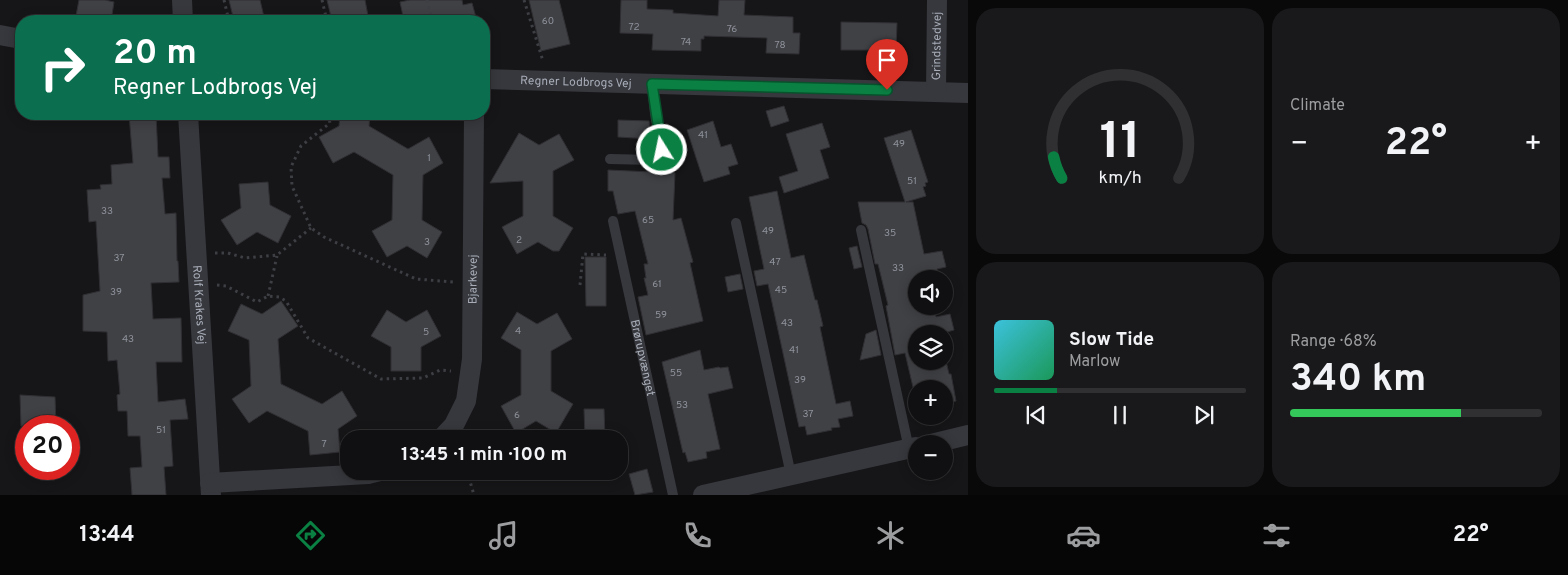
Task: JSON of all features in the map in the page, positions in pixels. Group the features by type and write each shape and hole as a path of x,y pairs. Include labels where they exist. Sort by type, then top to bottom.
{"street":[{"path":"182,0 183,15"},
{"name":"Grindstedvej","path":"936,92 937,0"},
{"path":"0,35 15,38"},
{"name":"Regner Lodbrogs Vej","path":"490,79 968,93"},
{"name":"Rolf Krakes Vej","path":"188,120 211,489"},
{"name":"Bjarkevej","path":"449,430 454,425 466,401 472,359 474,120"},
{"path":"953,439 968,436"},
{"path":"703,495 908,449"},
{"path":"211,489 340,477"}],"lane":[{"path":"610,159 653,160 660,156 662,150 652,84"},
{"name":"Brørupvænget","path":"613,221 673,495"},
{"path":"736,223 791,475"},
{"path":"861,230 910,435"}],"path":[{"path":"224,0 228,15"},
{"path":"322,0 326,15"},
{"path":"427,0 431,15"},
{"path":"524,0 548,80"},
{"path":"329,120 330,123 301,146 292,167 292,186 312,228 324,237 416,279 472,283"},
{"path":"197,254 228,253 245,258 277,256 312,228"},
{"path":"580,285 583,254 608,255"},
{"path":"268,296 277,256"},
{"path":"199,283 226,286 257,302 268,296 279,297 286,301 308,338 382,379 423,378 440,370 470,373"},
{"path":"470,480 474,495"}],"building":[{"path":"79,0 114,2 112,15 76,15"},
{"path":"229,0 260,0 264,15 233,15"},
{"path":"327,0 365,0 368,15 331,15"},
{"path":"410,0 462,0 463,5 472,3 475,15 403,15 400,2"},
{"path":"529,0 559,0 570,44 541,51"},
{"path":"621,0 647,0 647,9 673,10 673,13 718,16 719,0 745,0 744,15 793,17 793,33 800,33 799,54 766,53 767,38 704,36 704,39 701,39 701,51 652,50 653,34 620,33"},
{"path":"841,22 897,23 896,50 841,50"},
{"path":"784,106 789,121 771,127 766,111"},
{"path":"129,120 156,120 158,157 169,157 170,178 162,178 165,214 176,213 179,282 151,283 153,319 181,318 182,362 156,362 158,402 185,399 188,419 170,420 173,466 164,467 166,495 132,495 130,468 142,467 140,436 128,436 127,411 118,411 117,395 120,394 117,360 108,361 107,332 83,331 83,295 100,291 96,221 89,222 87,190 101,189 100,185 112,184 111,165 133,163"},
{"path":"340,120 370,120 369,126 408,149 429,137 443,163 423,175 422,220 442,232 427,258 407,246 387,257 372,231 392,220 393,175 354,152 333,163 319,137 339,126"},
{"path":"618,120 649,121 651,139 618,137"},
{"path":"713,121 721,147 731,144 738,164 728,167 730,174 704,182 687,130"},
{"path":"822,123 830,147 820,150 829,178 784,193 779,177 798,171 786,134"},
{"path":"911,130 928,182 923,187 926,196 906,202 913,202 924,254 942,251 946,267 937,270 908,270 908,315 936,315 936,317 950,315 953,325 908,325 908,366 905,353 895,355 886,306 888,305 878,264 875,264 868,229 862,223 858,202 905,202 884,138"},
{"path":"519,133 539,145 559,134 574,160 553,171 553,216 573,228 559,251 553,251 538,242 517,254 502,227 523,216 523,181 490,183"},
{"path":"608,170 675,173 673,220 681,218 693,262 690,263 703,321 646,335 638,297 648,295 644,278 646,278 644,264 648,264 635,211 618,214 613,191 608,191"},
{"path":"268,182 270,205 291,216 278,243 257,232 237,245 221,220 241,208 239,184"},
{"path":"777,191 791,258 804,255 815,300 817,300 823,326 820,327 836,404 850,401 853,416 838,419 840,427 807,435 805,426 799,427 768,284 757,286 754,271 764,269 749,197"},
{"path":"857,246 862,267 854,269 849,248"},
{"path":"585,257 606,257 606,306 586,306"},
{"path":"740,274 743,289 728,292 725,277"},
{"path":"281,301 298,326 278,339 281,384 322,404 342,391 357,416 338,429 340,452 310,455 308,431 267,411 249,423 232,399 251,386 249,340 228,331 241,304 262,314"},
{"path":"387,310 406,322 427,310 441,336 421,347 421,371 391,371 391,347 371,336"},
{"path":"517,312 537,324 557,313 572,339 551,351 551,391 573,404 558,430 551,430 536,421 521,430 514,430 501,406 521,395 521,350 501,338"},
{"path":"876,330 881,355 860,360 866,334"},
{"path":"700,350 704,370 728,367 733,388 708,394 720,449 706,452 707,458 688,462 685,452 683,453 662,362"},
{"path":"909,370 948,370 952,380 911,380"},
{"path":"953,385 956,401 953,402"},
{"path":"20,395 55,397 56,415 21,415"},
{"path":"584,409 604,409 605,430 585,430"},
{"path":"647,469 653,492 635,495 629,474"}],"route":[{"path":"662,150 652,84 887,90"}]}
